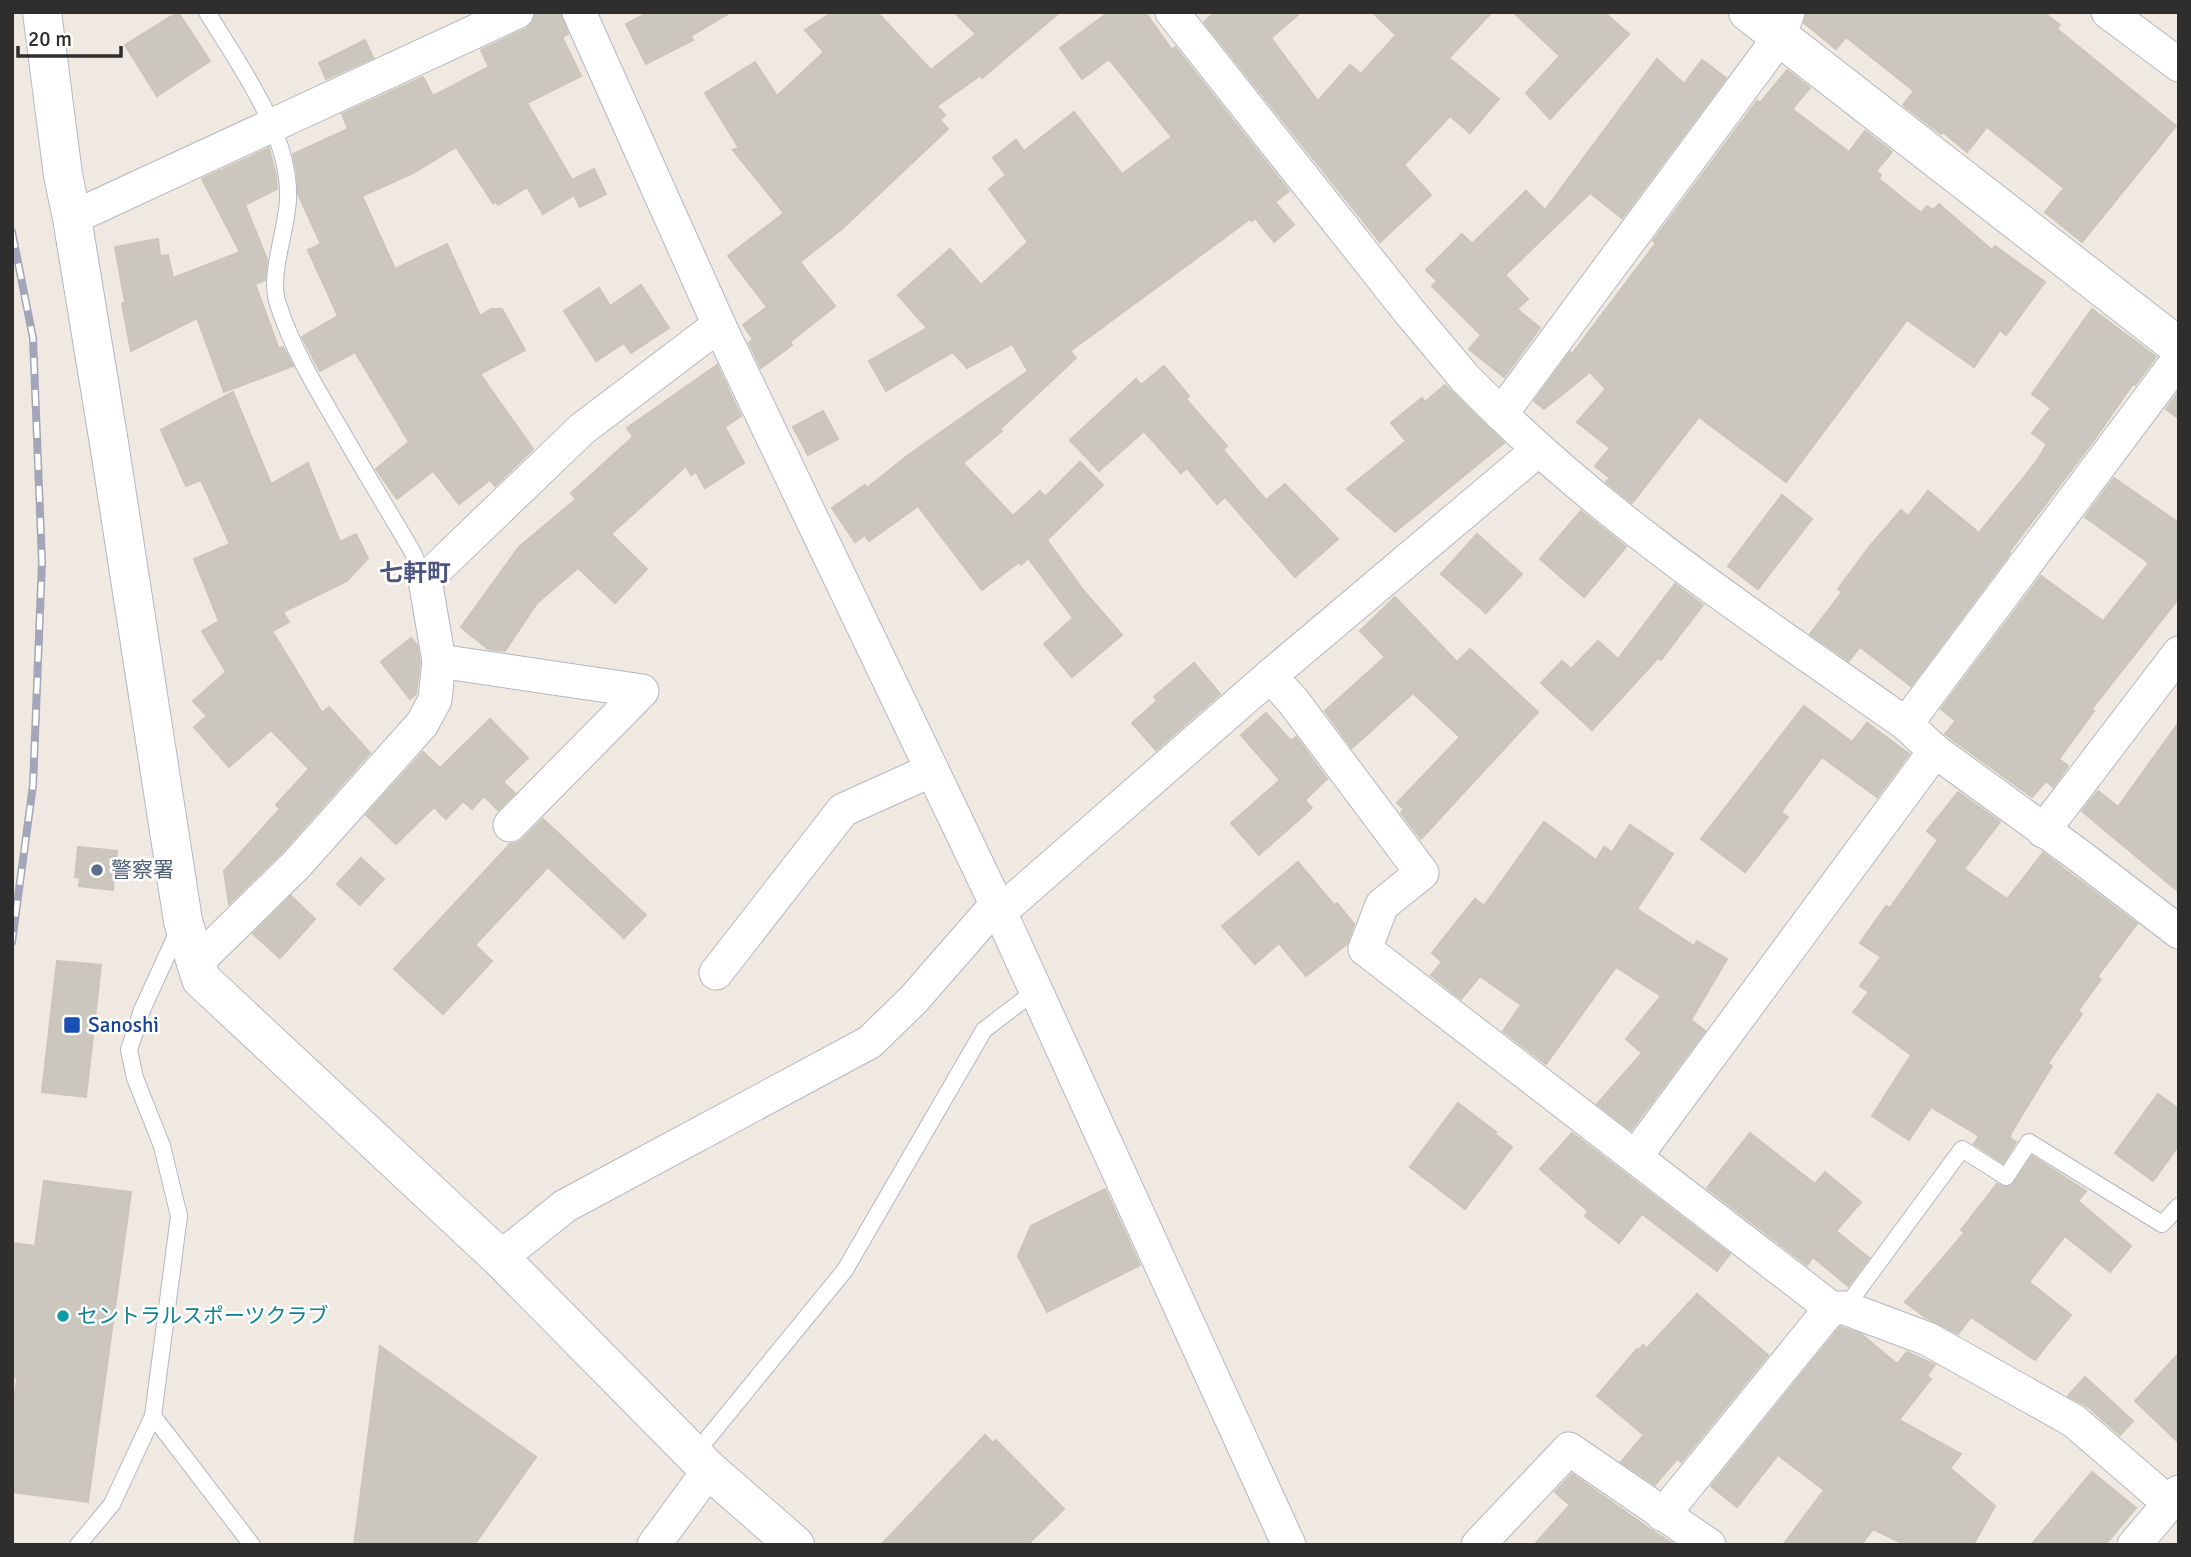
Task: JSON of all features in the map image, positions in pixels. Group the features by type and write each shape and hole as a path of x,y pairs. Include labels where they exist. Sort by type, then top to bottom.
{"street":[{"path":"42,12 63,175 183,920 201,979 500,1258 702,1462 795,1545"},
{"path":"72,218 517,12"},
{"path":"1172,12 1416,320 1464,377 1538,450 1685,569 1906,724 1935,751 2179,932"},
{"path":"1748,12 1784,25 2179,347"},
{"path":"2108,12 2179,65"},
{"path":"586,15 719,325 998,908 1289,1545"},
{"path":"1501,414 1784,25"},
{"path":"195,964 296,865 422,724 435,700 439,661 425,580 582,429 719,325"},
{"path":"1906,724 2179,359"},
{"path":"500,1258 565,1206 870,1042 914,999 998,908 1538,450"},
{"path":"2043,831 2179,653"},
{"path":"439,661 642,691 510,825"},
{"path":"1270,676 1293,701 1422,873 1382,905 1365,949 1838,1308 1928,1339 2074,1421 2174,1497 2134,1545"},
{"path":"1636,1156 1935,751"},
{"path":"716,973 843,810 932,770"},
{"path":"1663,1515 1838,1308"},
{"path":"1478,1545 1569,1449 1709,1545"},
{"path":"654,1545 702,1462"}],"lane":[{"path":"207,12 273,125 286,169 288,199 276,272 276,301 303,366 412,551 425,580"},
{"path":"78,1545 112,1504 153,1416 179,1216 162,1146 135,1078 129,1050 142,1010 183,920"},
{"path":"702,1462 845,1270 984,1030 1035,991"},
{"path":"1838,1308 1962,1149 2006,1177 2029,1142 2162,1224 2179,1206"},
{"path":"153,1416 252,1545"}],"building":[{"path":"178,12 210,61 157,96 125,45"},
{"path":"536,12 560,12 568,34 562,37 581,76 527,103 572,180 594,169 606,194 580,207 574,195 543,214 527,187 498,205 493,203 456,147 413,173 362,196 395,269 447,244 480,316 491,309 502,309 525,350 480,374 533,449 495,486 490,480 459,504 433,471 397,499 376,469 409,442 355,352 320,371 302,337 338,316 308,250 321,244 298,194 293,154 348,129 342,114 423,77 433,96 489,67 481,50 526,29 533,22"},
{"path":"649,12 731,12 691,36 693,40 646,64 626,24"},
{"path":"833,12 877,12 931,70 976,34 954,12 1060,12 982,78 981,75 937,106 945,115 940,120 948,129 843,228 800,262 835,306 790,342 792,345 761,368 749,343 753,339 743,325 767,307 728,256 784,213 733,150 739,148 705,93 755,62 777,96 824,52 805,30"},
{"path":"1109,12 1145,12 1172,50 1175,47 1289,191 1275,202 1294,225 1274,242 1255,218 1252,221 1250,219 1070,351 1076,358 1000,429 1002,431 963,463 1013,516 1040,491 1045,497 1080,462 1103,485 1047,540 1083,590 1122,635 1072,677 1044,644 1073,618 1028,558 982,590 918,506 869,541 865,535 855,542 832,508 865,485 867,488 907,456 1028,371 1012,344 967,368 953,352 886,391 869,361 927,328 898,295 950,249 981,285 1028,242 989,189 1006,175 993,158 1016,140 1024,151 1074,112 1122,174 1172,137 1109,59 1082,79 1060,48"},
{"path":"1215,12 1301,12 1271,38 1318,101 1350,65 1361,74 1396,35 1372,12 1492,12 1449,58 1499,99 1470,133 1450,116 1404,165 1431,195 1380,242 1204,22"},
{"path":"1513,12 1604,12 1629,34 1550,119 1526,93 1560,56"},
{"path":"1807,12 2043,12 2060,25 2057,29 2176,126 2082,242 2045,212 2064,188 1987,127 1967,152 1903,105 1914,91 1846,37 1836,49 1804,23"},
{"path":"365,40 373,58 326,79 319,63"},
{"path":"1657,59 1684,84 1702,60 1726,78 1622,218 1590,193 1505,275 1528,299 1517,309 1540,328 1504,377 1469,349 1481,335 1432,286 1437,281 1426,270 1462,234 1472,244 1526,191 1545,210"},
{"path":"1787,70 1810,88 1792,109 1849,152 1865,131 1892,152 1876,171 1881,175 1879,179 1921,213 1927,206 1933,210 1939,204 1992,250 1995,246 2045,282 2006,335 2000,330 1974,367 1907,320 1786,482 1699,417 1632,503 1606,482 1610,478 1595,466 1610,448 1577,422 1606,389 1590,372 1544,409 1534,401 1656,243 1653,241 1757,101 1760,103"},
{"path":"269,148 277,189 245,205 267,259 265,280 255,284 279,349 283,347 293,366 224,392 197,318 131,351 115,247 158,239 160,256 168,255 173,278 240,252 202,179"},
{"path":"641,285 669,328 631,353 624,343 596,361 564,311 599,288 610,306"},
{"path":"2092,309 2156,357 2135,385 2133,384 1911,686 1860,647 1849,661 1810,634 1842,592 1838,589 1869,547 1901,510 1908,516 1928,491 1979,533 2036,462 2047,444 2032,433 2051,408 2032,394"},
{"path":"717,365 741,416 725,427 744,463 705,488 696,472 691,475 686,466 611,534 647,569 615,603 578,568 537,603 505,651 488,649 461,627 519,547 576,499 571,493 633,437 627,428"},
{"path":"1164,366 1189,396 1186,399 1227,446 1223,450 1266,500 1285,484 1338,539 1295,577 1225,497 1217,504 1187,468 1181,473 1144,431 1099,471 1070,440 1136,379 1141,385"},
{"path":"1445,385 1504,443 1395,532 1347,489 1406,441 1391,423 1422,398 1425,402"},
{"path":"2179,391 2179,419 2166,409"},
{"path":"233,392 271,484 308,463 340,542 356,534 368,558 347,581 283,612 289,622 272,631 322,713 329,707 370,753 282,852 229,904 224,871 280,809 276,805 309,769 271,730 229,767 194,727 207,716 193,701 226,672 202,631 219,621 194,559 230,544 201,480 186,486 161,430"},
{"path":"823,411 838,439 808,455 793,427"},
{"path":"2114,478 2179,523 2179,598 2091,710 2094,711 2059,759 2068,766 2053,787 2046,781 2032,797 1945,734 1956,721 1941,709 2041,576 2103,621 2149,563 2085,517"},
{"path":"1782,495 1812,519 1758,589 1728,566"},
{"path":"1581,511 1626,547 1584,597 1540,559"},
{"path":"1477,534 1522,574 1486,613 1441,574"},
{"path":"1675,584 1703,605 1661,660 1658,658 1592,730 1541,683 1562,661 1571,669 1598,641 1618,659"},
{"path":"1395,597 1457,662 1470,649 1538,712 1421,839 1401,813 1404,809 1397,803 1460,737 1413,693 1352,748 1325,711 1385,657 1360,631"},
{"path":"411,638 417,645 420,662 416,694 410,699 381,662"},
{"path":"1194,663 1220,694 1156,750 1132,723 1157,701 1154,697"},
{"path":"1804,706 1852,742 1867,723 1909,754 1877,797 1822,757 1781,812 1788,817 1745,872 1701,839"},
{"path":"1266,713 1291,741 1296,737 1327,779 1305,800 1312,808 1259,855 1231,823 1280,780 1241,735"},
{"path":"490,719 528,758 503,782 515,793 498,810 484,796 472,809 463,801 446,819 434,807 396,844 366,815 423,752 440,768"},
{"path":"2179,722 2179,892 2082,811 2098,791 2118,807"},
{"path":"1958,792 2000,822 1964,869 2007,899 2043,853 2137,924 2097,977 2101,979 2078,1011 2082,1014 2048,1063 2052,1066 2011,1133 2010,1138 2016,1142 2003,1163 1974,1144 1979,1136 1931,1107 1909,1140 1872,1116 1911,1055 1853,1012 1869,992 1860,986 1881,957 1860,943 1886,906 1890,908 1938,840 1927,831"},
{"path":"543,819 646,915 624,938 548,867 475,945 492,961 443,1014 394,969 510,844 523,839"},
{"path":"1544,822 1596,860 1604,847 1612,852 1630,825 1673,854 1637,909 1694,946 1697,941 1727,959 1691,1020 1705,1031 1631,1130 1597,1104 1642,1053 1626,1039 1661,996 1616,967 1546,1064 1503,1031 1521,1005 1480,976 1461,999 1431,975 1442,962 1432,953 1475,899 1484,906"},
{"name":"警察署","path":"78,847 117,851 113,890 79,886 80,878 75,877"},
{"path":"361,858 384,879 360,905 337,884"},
{"path":"1298,862 1334,905 1337,903 1354,924 1347,944 1306,976 1279,943 1255,964 1222,926"},
{"path":"291,896 315,919 280,958 253,934"},
{"path":"57,961 101,965 86,1097 42,1092"},
{"path":"2158,1094 2179,1109 2179,1145 2153,1181 2115,1153"},
{"path":"1458,1103 1512,1147 1465,1209 1410,1167"},
{"path":"1572,1133 1730,1254 1717,1271 1642,1214 1619,1243 1585,1216 1588,1211 1540,1169"},
{"path":"1750,1133 1815,1184 1825,1172 1861,1202 1836,1231 1869,1258 1848,1286 1813,1257 1807,1265 1707,1188"},
{"path":"2032,1156 2086,1191 2078,1201 2131,1246 2110,1272 2065,1236 2029,1282 2071,1315 2035,1360 1971,1317 1958,1334 1925,1317 1905,1302 1965,1232 1961,1230 1997,1184 2011,1186"},
{"name":"セントラルスポーツクラブ","path":"44,1181 131,1192 88,1502 12,1492 12,1415 17,1378 12,1377 12,1243 35,1246"},
{"path":"1105,1189 1140,1265 1047,1312 1018,1256 1031,1226"},
{"path":"1697,1294 1768,1355 1681,1462 1677,1459 1655,1485 1621,1462 1644,1435 1597,1396 1637,1349 1643,1345 1646,1348 1649,1346"},
{"path":"1840,1327 1861,1334 1897,1364 1907,1352 1935,1365 1927,1376 1931,1379 1899,1420 1961,1454 1950,1468 1995,1506 1973,1545 1906,1545 1873,1529 1861,1545 1783,1545 1824,1490 1778,1455 1737,1507 1711,1486"},
{"path":"380,1346 536,1457 474,1545 354,1545"},
{"path":"2179,1353 2179,1443 2135,1401"},
{"path":"2085,1377 2133,1421 2120,1435 2087,1406 2068,1396"},
{"path":"985,1435 993,1443 996,1440 1064,1509 1027,1545 881,1545"},
{"path":"2092,1472 2136,1508 2105,1545 2031,1545"},
{"path":"1572,1474 1675,1545 1534,1545 1570,1505 1555,1492"}],"railway":[{"path":"12,232 33,338 42,562 33,785 12,942"}],"place":[{"name":"警察署","path":"97,870"},
{"name":"Sanoshi","path":"72,1025"},
{"name":"セントラルスポーツクラブ","path":"63,1316"}],"district":[{"name":"七軒町","path":"415,573"}]}
